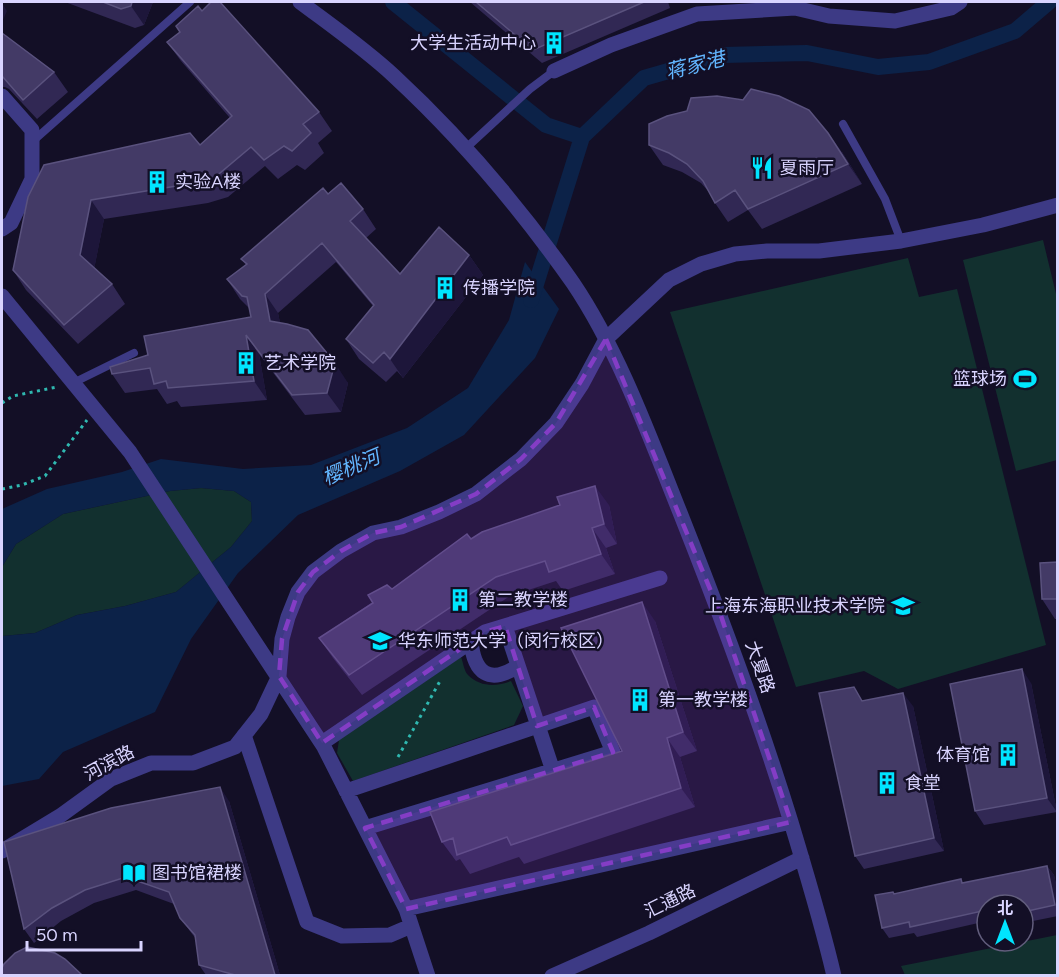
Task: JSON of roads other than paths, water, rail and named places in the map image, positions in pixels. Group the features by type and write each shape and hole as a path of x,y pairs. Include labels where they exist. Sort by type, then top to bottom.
{"street":[{"name":"大夏路","path":"300,2 393,76 465,149 522,215 574,285 606,339 654,447 720,612 791,822 834,975"},
{"path":"554,71 611,45 697,14 795,8 829,16 895,21 951,8 960,2"},
{"path":"2,96 32,130 32,179 11,223 2,230"},
{"path":"279,676 282,639 288,617 298,592 313,572 341,551 373,533 401,527 476,494 521,459 556,423 582,384 606,339 669,280 701,264 735,254 767,250 819,250 901,241 983,225 1058,205"},
{"path":"2,296 130,452 322,743 406,909 428,975"},
{"path":"322,743 484,632 660,578"},
{"path":"505,626 553,771"},
{"path":"471,641 472,658 478,668 492,675 508,672 518,666"},
{"name":"河滨路","path":"2,851 60,816 111,779 151,762 193,762 235,747 261,714 279,676"},
{"path":"346,791 594,707 614,752 365,828"},
{"path":"244,735 307,922 342,936 390,935 411,926"},
{"path":"406,909 791,822"},
{"name":"汇通路","path":"552,975 650,933 802,858"}],"lane":[{"path":"32,142 190,2"},
{"path":"465,149 530,89 554,71"},
{"path":"843,124 885,200 901,241"},
{"path":"73,383 134,353"}],"water":[{"path":"525,262 559,309 535,358 464,435 400,471 298,515 238,573 191,639 155,712 63,752 39,779 2,786 2,634 3,636 35,633 77,615 125,606 176,592 231,547 252,521 251,502 234,491 201,488 170,491 63,514 16,544 2,567 2,509 47,489 122,472 161,459 243,469 311,465 407,428 468,388 509,320"}],"waterway":[{"name":"蒋家港","path":"393,2 546,125 582,137 644,78 724,55 807,53 878,67 929,62 1015,31 1049,2"},
{"name":"樱桃河","path":"531,300 582,137"}],"place":[{"name":"大学生活动中心","path":"554,43"},
{"name":"夏雨厅","path":"762,168"},
{"name":"实验A楼","path":"157,182"},
{"name":"传播学院","path":"445,288"},
{"name":"艺术学院","path":"246,363"},
{"name":"篮球场","path":"1025,379"},
{"name":"第二教学楼","path":"460,600"},
{"name":"上海东海职业技术学院","path":"903,606"},
{"name":"华东师范大学（闵行校区）","path":"380,641"},
{"name":"第一教学楼","path":"640,700"},
{"name":"体育馆","path":"1008,755"},
{"name":"食堂","path":"887,783"},
{"name":"图书馆裙楼","path":"134,873"}]}
